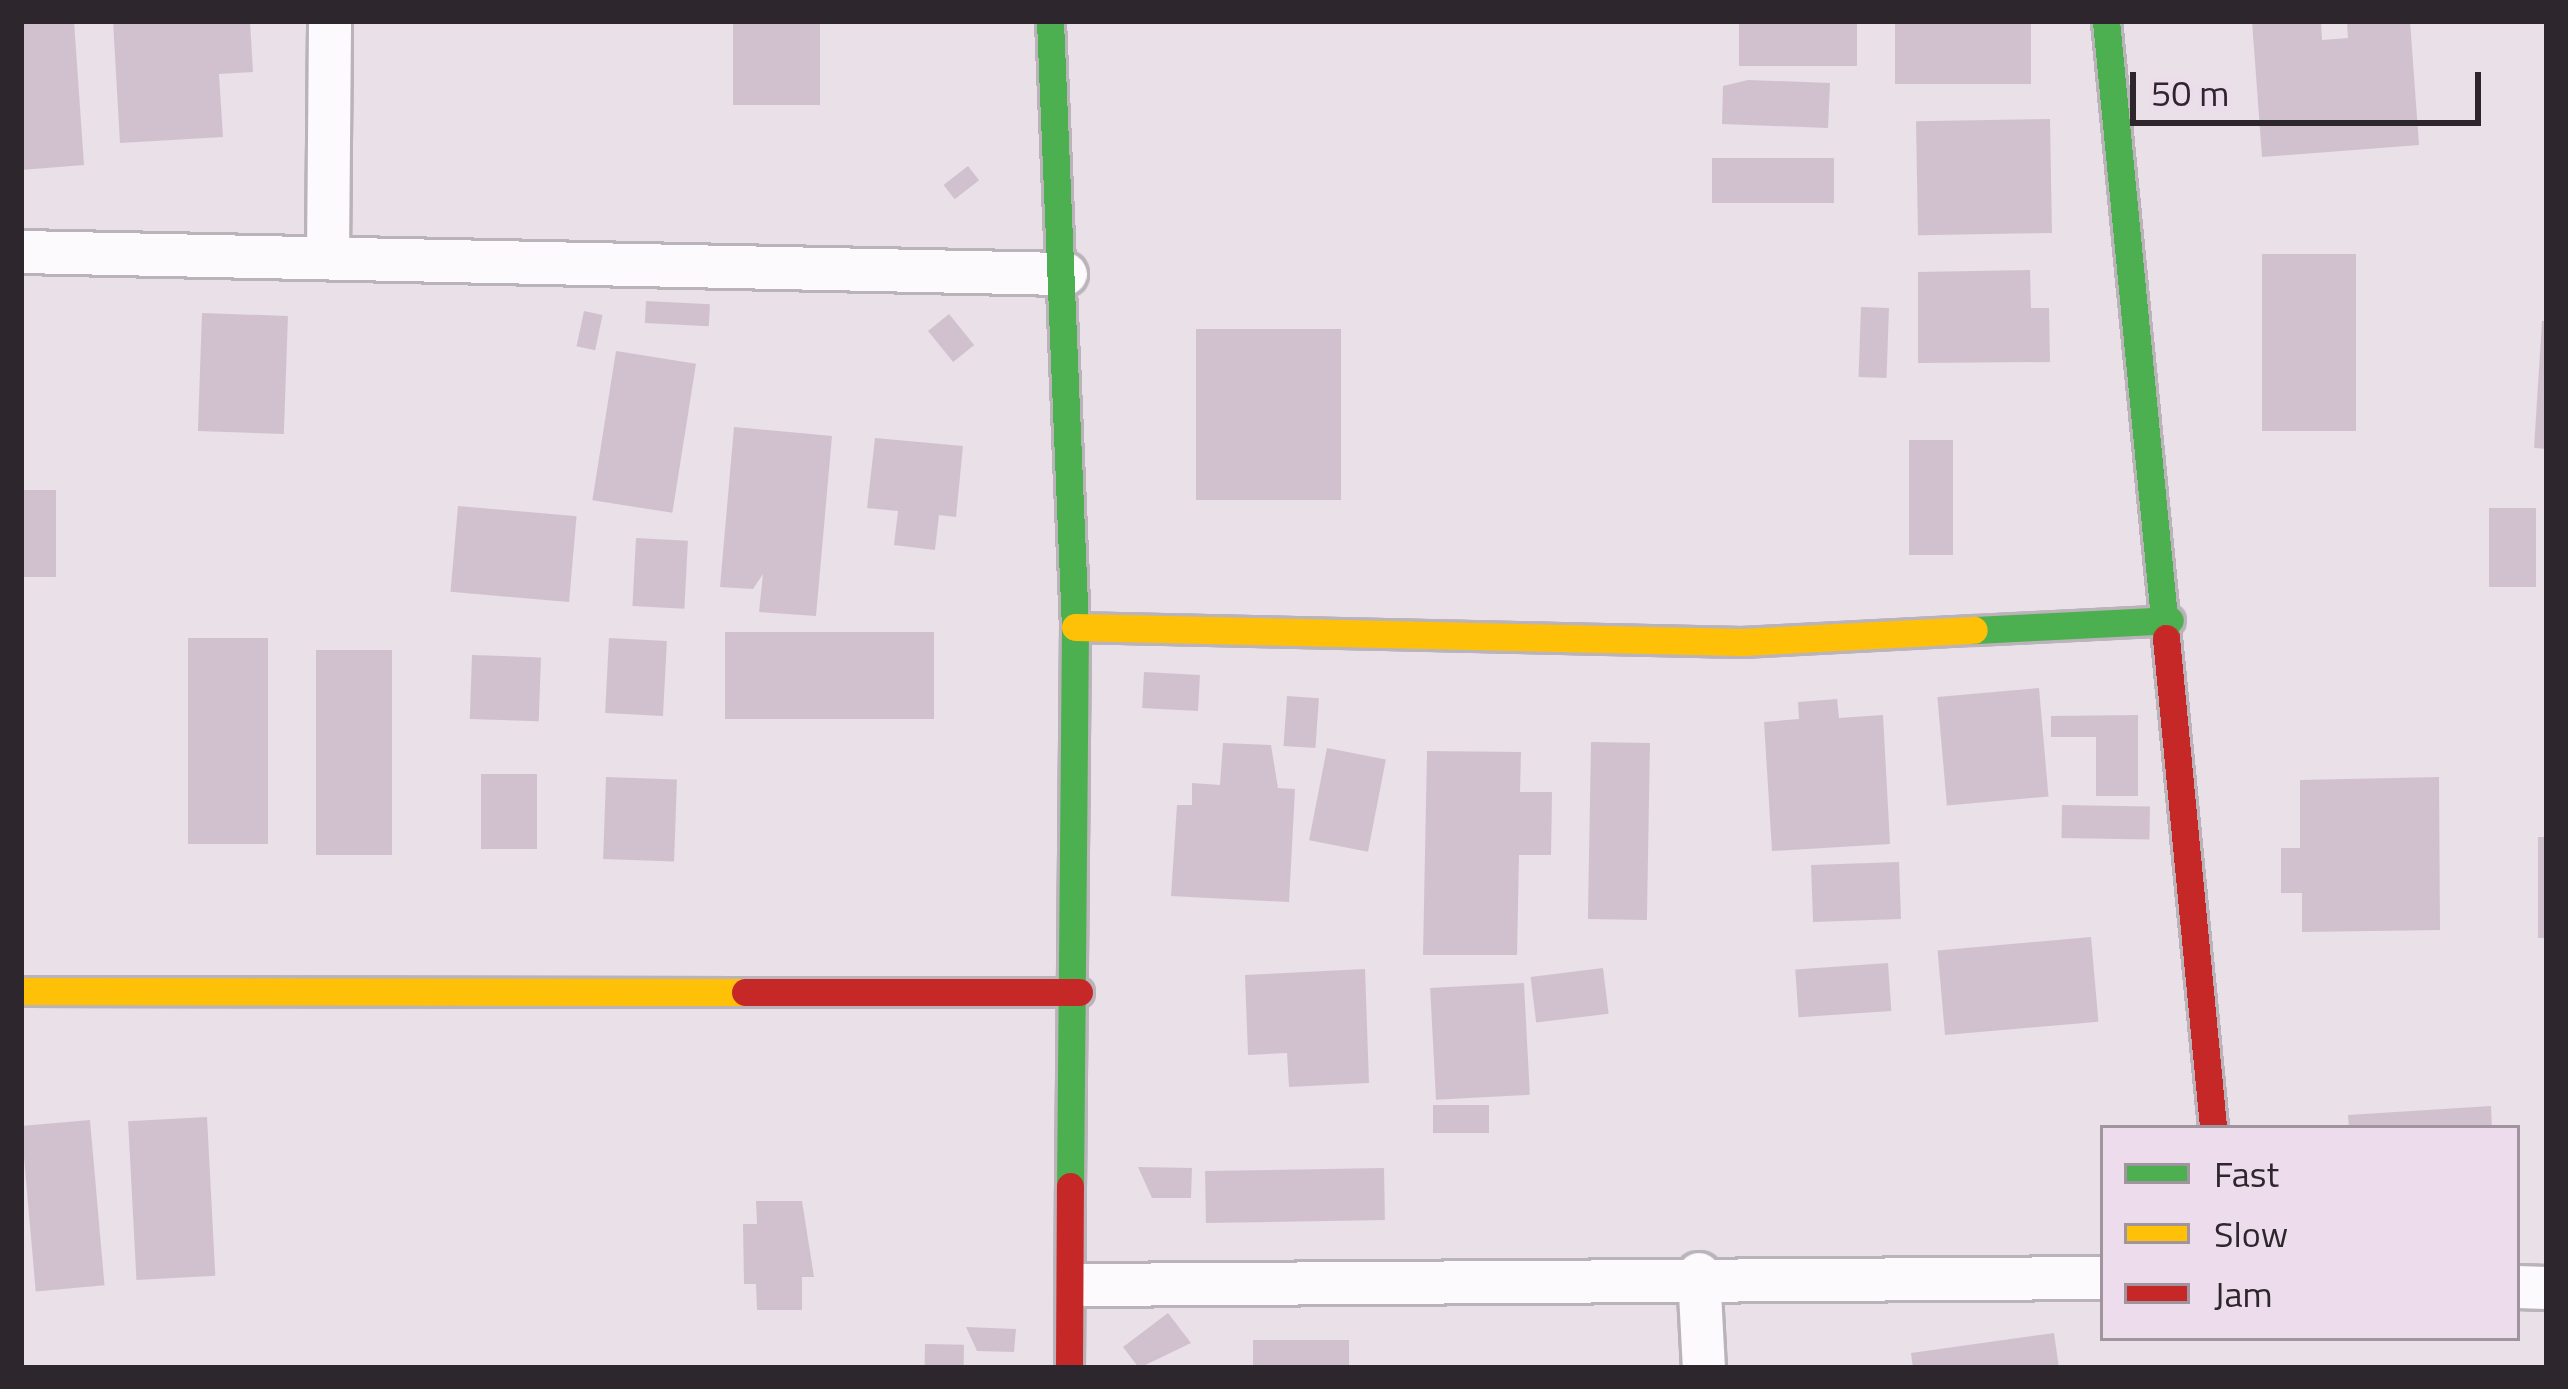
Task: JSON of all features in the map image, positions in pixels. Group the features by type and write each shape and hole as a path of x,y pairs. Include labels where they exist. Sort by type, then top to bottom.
{"street":[{"path":"328,256 330,21"},
{"path":"1050,21 1066,274 1075,627 1078,1285 1069,1368"},
{"path":"2106,21 2170,620 2213,1125"},
{"path":"21,253 1066,274"},
{"path":"1075,627 1742,642 2170,620"},
{"path":"21,991 1079,992"},
{"path":"1078,1285 1699,1274 2100,1278"},
{"path":"1699,1274 1704,1368"}],"building":[{"path":"21,21 74,21 84,165 21,170"},
{"path":"113,21 250,21 253,72 219,74 223,137 120,143"},
{"path":"733,21 820,21 820,105 733,105"},
{"path":"1739,21 1857,21 1857,66 1739,66"},
{"path":"1895,21 2031,21 2031,84 1895,84"},
{"path":"2252,21 2321,21 2322,40 2348,38 2347,21 2410,21 2419,145 2262,157"},
{"path":"1748,80 1830,83 1828,128 1722,124 1723,86"},
{"path":"2050,119 2052,233 1918,235 1916,121"},
{"path":"1712,158 1834,158 1834,203 1712,203"},
{"path":"968,166 979,180 955,199 944,185"},
{"path":"2262,254 2356,254 2356,431 2262,431"},
{"path":"2030,270 2031,308 2049,308 2050,362 1918,363 1918,272"},
{"path":"646,301 710,304 709,326 645,323"},
{"path":"1861,307 1889,308 1887,378 1859,377"},
{"path":"584,311 603,315 595,350 577,346"},
{"path":"202,313 288,316 284,434 198,431"},
{"path":"949,314 974,345 953,362 928,331"},
{"path":"2542,321 2547,321 2547,449 2534,448"},
{"path":"1196,329 1341,329 1341,500 1196,500"},
{"path":"616,351 696,364 672,513 592,500"},
{"path":"734,427 832,436 816,616 759,612 763,574 753,589 720,587"},
{"path":"875,438 963,446 956,517 939,515 935,550 894,545 898,511 867,508"},
{"path":"1909,440 1953,440 1953,555 1909,555"},
{"path":"21,490 56,490 56,577 21,577"},
{"path":"458,506 577,516 569,602 451,592"},
{"path":"2489,508 2536,508 2536,587 2489,587"},
{"path":"636,538 688,541 684,609 632,606"},
{"path":"725,632 934,632 934,719 725,719"},
{"path":"188,638 268,638 268,844 188,844"},
{"path":"609,638 667,641 663,716 605,713"},
{"path":"316,650 392,650 392,855 316,855"},
{"path":"472,655 541,657 539,721 470,719"},
{"path":"1144,672 1200,675 1198,711 1142,708"},
{"path":"2039,688 2048,797 1947,805 1937,697"},
{"path":"1287,696 1319,698 1315,748 1284,746"},
{"path":"1837,699 1839,718 1883,715 1890,844 1772,851 1764,722 1799,719 1798,702"},
{"path":"2138,715 2138,796 2096,796 2096,737 2051,737 2051,716"},
{"path":"1591,742 1650,743 1647,920 1588,919"},
{"path":"1223,743 1271,745 1278,788 1295,789 1289,902 1171,896 1177,805 1192,805 1192,783 1220,785"},
{"path":"1327,748 1386,759 1368,852 1309,840"},
{"path":"1427,751 1521,752 1520,792 1552,792 1551,855 1519,855 1517,955 1423,955"},
{"path":"481,774 537,774 537,849 481,849"},
{"path":"606,777 677,779 674,861 603,859"},
{"path":"2439,777 2440,930 2302,932 2302,893 2281,893 2281,848 2300,848 2300,780"},
{"path":"2062,805 2150,807 2149,840 2061,838"},
{"path":"2538,837 2547,837 2547,938 2538,938"},
{"path":"1899,862 1901,919 1813,922 1811,865"},
{"path":"2091,937 2098,1022 1945,1035 1938,950"},
{"path":"1888,963 1891,1011 1799,1017 1795,969"},
{"path":"1603,968 1609,1014 1536,1023 1531,977"},
{"path":"1365,969 1369,1083 1289,1087 1287,1053 1248,1055 1245,975"},
{"path":"1524,983 1530,1095 1436,1100 1430,988"},
{"path":"1433,1105 1489,1105 1489,1133 1433,1133"},
{"path":"2491,1106 2492,1125 2349,1125 2348,1115"},
{"path":"207,1117 215,1276 136,1280 128,1121"},
{"path":"90,1120 104,1285 36,1291 21,1126"},
{"path":"1138,1167 1192,1168 1191,1198 1152,1198"},
{"path":"1384,1168 1385,1220 1206,1223 1205,1171"},
{"path":"756,1201 802,1201 814,1277 802,1277 802,1310 757,1310 756,1284 744,1284 743,1224 757,1224"},
{"path":"1168,1313 1191,1343 1139,1368 1123,1347"},
{"path":"966,1327 1016,1329 1014,1352 977,1351"},
{"path":"2054,1333 2059,1368 1913,1368 1911,1353"},
{"path":"1253,1340 1349,1340 1349,1368 1253,1368"},
{"path":"925,1344 964,1345 964,1368 925,1368"}],"traffic: fast":[{"path":"1050,21 1075,627 1070,1186"},
{"path":"2106,21 2166,638"},
{"path":"1974,630 2170,620"}],"traffic: slow":[{"path":"1075,627 1742,642 1974,630"},
{"path":"21,991 745,992"}],"traffic: jam":[{"path":"2166,638 2213,1125"},
{"path":"745,992 1079,992"},
{"path":"1069,1368 1070,1186"}]}
